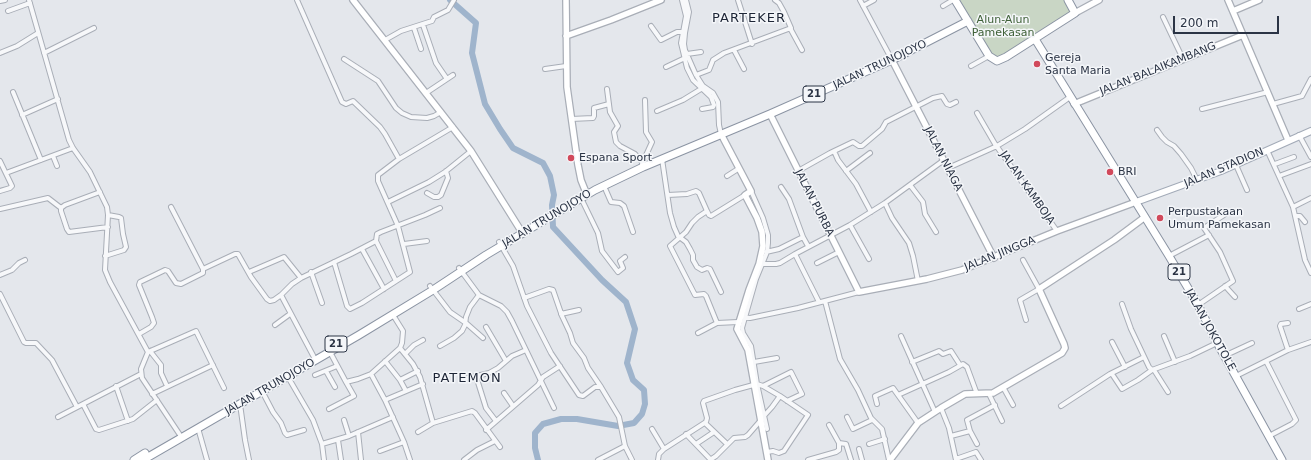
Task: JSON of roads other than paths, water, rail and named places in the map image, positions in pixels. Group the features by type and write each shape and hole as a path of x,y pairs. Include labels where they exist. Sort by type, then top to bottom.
{"highway":[{"path":"954,0 989,56 994,60 1001,60 1075,13 1068,0"},
{"name":"JALAN TRUNOJOYO","path":"660,160 770,114 892,60 968,21"},
{"name":"JALAN JOKOTOLE","path":"1035,39 1198,305 1215,340 1282,460"},
{"name":"21","path":"604,186 642,165 660,160"},
{"name":"JALAN TRUNOJOYO","path":"134,460 179,433 314,359 432,288 520,230 557,212 592,190 604,186"},
{"name":"JALAN TRUNOJOYO","path":"142,460 152,458 179,433 198,428 288,377 314,359 330,352 393,315 432,288"}],"main road":[{"name":"JALAN STADION","path":"1140,209 1197,181 1311,131"}],"street":[{"path":"0,1 5,0"},
{"path":"297,0 342,102 346,104 353,101 380,127 399,159"},
{"path":"353,0 386,40 471,151 520,230"},
{"path":"386,40 401,31 432,21 434,17 449,10 454,0"},
{"path":"566,0 566,66 571,119 584,196 598,233 602,251 618,272 623,268 620,262 625,257"},
{"path":"566,36 661,0"},
{"path":"682,0 686,16 681,47 696,75 704,86 713,93 718,102 721,134 753,204 762,232 765,252 762,264 751,291"},
{"path":"683,35 689,17 686,0"},
{"path":"738,0 752,44"},
{"path":"776,0 784,12 784,15 791,26 790,28 802,50"},
{"path":"860,0 892,60"},
{"path":"863,6 874,0"},
{"path":"943,6 954,0"},
{"path":"1075,13 1099,0"},
{"path":"1228,0 1288,140"},
{"path":"1233,11 1259,0"},
{"path":"8,11 30,1 67,132 73,148 90,172 107,207 108,227 105,256 106,276 149,352 161,365 161,373 167,386"},
{"path":"1163,17 1183,59"},
{"path":"423,25 436,63 447,78"},
{"path":"651,26 660,40 677,32 683,35"},
{"path":"44,53 94,28"},
{"path":"414,28 421,49"},
{"path":"696,75 710,69 712,60 790,28"},
{"path":"0,53 17,46 38,33"},
{"name":"JALAN BALAIKAMBANG","path":"1072,100 1243,35"},
{"path":"734,50 744,69"},
{"path":"666,66 701,52"},
{"path":"971,66 989,56"},
{"path":"687,57 691,77 711,98 714,107"},
{"path":"344,59 378,81 396,108 402,113 411,117 427,118 441,112"},
{"name":"JALAN NIAGA","path":"892,60 994,258"},
{"path":"545,69 566,66"},
{"path":"426,93 453,75"},
{"path":"1274,107 1302,96 1311,79"},
{"path":"607,89 610,112 618,126 614,132 616,142 620,146 635,154 642,165"},
{"path":"657,111 683,100 701,89"},
{"path":"13,92 41,160"},
{"path":"1202,110 1268,92"},
{"path":"798,170 853,142 859,146 862,146 882,129 886,122 933,98 940,96 943,97 948,105 956,102"},
{"path":"22,115 58,99"},
{"path":"642,165 652,142 646,132 645,100"},
{"path":"948,168 997,146 1072,100"},
{"path":"571,119 593,118 594,108 609,104"},
{"path":"702,109 719,107"},
{"name":"JALAN KAMBOJA","path":"977,112 997,146 1057,231"},
{"name":"JALAN PURBA","path":"770,114 859,292"},
{"path":"334,262 348,308 356,306 411,271 398,226 378,179 378,175 399,159 453,127"},
{"path":"1157,130 1162,137 1174,146 1181,154 1191,168 1197,181"},
{"path":"1300,135 1311,157"},
{"path":"6,173 73,148"},
{"path":"1268,150 1293,207 1305,260 1311,273"},
{"path":"388,202 429,182 446,171 471,151"},
{"path":"834,151 838,160 856,184 871,212"},
{"path":"846,171 870,153"},
{"path":"53,156 57,166"},
{"path":"1275,164 1294,157"},
{"path":"660,160 674,227 694,255 693,260 697,267 702,270 707,268 710,269 721,292"},
{"path":"762,264 776,264 850,225 885,203 944,160"},
{"path":"0,161 12,187 0,192"},
{"path":"1279,176 1311,164"},
{"path":"1236,165 1247,190"},
{"path":"727,176 738,169"},
{"path":"427,192 434,197 441,195 448,178 446,171"},
{"path":"910,185 923,202 925,214 936,232"},
{"path":"604,186 611,202 620,203 624,206 633,232"},
{"path":"781,187 789,199 808,246"},
{"path":"668,195 687,194 696,191 699,194 709,215 711,216 748,193"},
{"path":"61,208 65,205 100,192"},
{"path":"0,209 48,198 61,208 69,232 108,227"},
{"path":"1293,207 1311,198"},
{"path":"885,203 892,218 909,243 918,281"},
{"path":"172,207 203,269"},
{"path":"396,281 376,241 376,236 379,232 398,226 440,208"},
{"path":"1026,320 1020,300 1114,240 1140,209"},
{"name":"JALAN JINGGA","path":"859,292 956,272 994,258 1057,231 1140,209"},
{"path":"707,211 698,217 680,237 670,244 670,247 695,295 704,294 706,296 717,323"},
{"path":"1198,305 1234,280 1220,252 1204,229 1204,227 1227,213"},
{"path":"105,256 124,250 126,247 120,218 108,214"},
{"path":"1296,216 1300,216 1305,222"},
{"path":"850,225 868,259"},
{"path":"1169,256 1209,235"},
{"path":"765,252 779,249 804,236"},
{"path":"139,334 151,327 154,323 139,285 140,282 165,270 169,272 176,283 181,284 203,273 203,269 237,254 240,255 249,272 268,300 274,300 292,284 311,272 376,241"},
{"path":"404,244 427,241"},
{"path":"500,244 513,266 524,298 545,342 579,396 582,396 595,388 601,387"},
{"path":"362,249 384,289"},
{"path":"756,384 754,362 749,347 737,329 742,318 759,264 765,252"},
{"path":"817,263 839,252"},
{"path":"795,254 819,302"},
{"path":"249,272 284,257 301,278"},
{"path":"0,275 12,270 19,263 25,260"},
{"path":"890,460 918,423 941,408 965,394 989,394 1062,353 1065,348 1039,289 1024,260"},
{"path":"460,270 479,295 501,306 507,312 554,408"},
{"path":"311,272 322,303"},
{"path":"1226,286 1235,297"},
{"path":"432,288 450,312 466,323 483,338"},
{"path":"524,298 552,289 573,343 584,358 587,366 615,410 621,424 625,446 632,460"},
{"path":"698,333 717,323 750,318 819,302 826,303 859,292"},
{"path":"0,294 24,342 36,343 52,360 77,407"},
{"path":"281,295 314,359"},
{"path":"440,346 458,335 465,327 470,307 479,295"},
{"path":"826,303 840,359 858,390 872,420 881,427 890,460"},
{"path":"1122,304 1127,320 1144,357 1168,392"},
{"path":"1299,309 1311,304"},
{"path":"561,314 579,310"},
{"path":"275,324 290,314"},
{"path":"346,382 371,374 400,348 404,334 393,315"},
{"path":"1288,323 1281,324 1280,326 1288,350"},
{"path":"486,327 506,361"},
{"path":"179,433 143,380 141,374 142,367 149,352 195,331 224,388"},
{"path":"901,336 921,384 935,412"},
{"path":"1164,336 1174,360"},
{"path":"405,354 414,345 423,340"},
{"path":"1112,374 1120,388 1126,387 1152,369 1215,340"},
{"path":"1112,342 1125,367"},
{"path":"1236,376 1288,350 1311,342"},
{"path":"1224,356 1252,343"},
{"path":"749,347 768,452 768,460"},
{"path":"400,348 418,372 423,384 433,423"},
{"path":"464,379 487,374 498,368 512,356 526,350"},
{"path":"912,362 939,351 943,354 951,351 960,365"},
{"path":"329,409 354,396 330,352"},
{"path":"1061,406 1112,374 1144,357"},
{"path":"754,362 777,358"},
{"path":"385,361 400,380 406,391"},
{"path":"1266,361 1296,420 1292,424 1269,436"},
{"path":"898,395 963,364 966,367 977,394"},
{"path":"152,394 213,365"},
{"path":"315,375 337,366"},
{"path":"486,430 538,386 546,375 560,366"},
{"path":"326,371 335,387"},
{"path":"400,380 418,372"},
{"path":"763,386 791,372 802,394 787,401"},
{"path":"58,417 141,374"},
{"path":"371,374 393,417 410,460"},
{"path":"476,376 486,408 496,421"},
{"path":"288,377 309,413 322,444 324,460"},
{"path":"385,400 423,384"},
{"path":"658,460 659,454 664,449 705,423 707,420 703,403 704,401 756,384 763,386 780,396 808,415 784,451 779,453 768,452"},
{"path":"116,386 128,421"},
{"path":"1003,387 1013,405"},
{"path":"877,404 875,396 893,388 918,423"},
{"path":"262,391 285,434 304,430"},
{"path":"504,393 513,406"},
{"path":"989,394 1002,421"},
{"path":"686,434 710,460 736,437 747,436 780,396"},
{"path":"83,404 98,430 128,421 138,416 157,400"},
{"path":"240,404 249,460"},
{"path":"977,444 970,431 967,420 995,405"},
{"path":"941,408 947,422 956,460 976,452 981,460"},
{"path":"418,432 433,423 472,411 500,446"},
{"path":"322,444 349,436 393,417"},
{"path":"847,417 853,429 872,420"},
{"path":"762,418 767,429"},
{"path":"344,420 349,436"},
{"path":"705,423 727,444"},
{"path":"808,460 838,452 839,443 829,425"},
{"path":"198,428 207,460"},
{"path":"652,429 664,449"},
{"path":"951,436 970,431"},
{"path":"358,432 361,460"},
{"path":"696,444 714,432"},
{"path":"869,444 885,439"},
{"path":"338,440 342,460"},
{"path":"464,460 477,450 495,441"},
{"path":"380,451 404,442"},
{"path":"839,443 846,444 851,460"},
{"path":"598,460 625,446"},
{"path":"859,449 862,460"}],"waterway":[{"path":"450,0 476,23 472,53 485,104 513,148 543,163 550,176 554,195 552,205 553,227 602,280 626,302 635,329 627,363 633,380 644,390 645,404 642,414 634,423 618,426 577,419 561,419 543,424 535,433 535,448 538,460"}],"place":[{"name":"Gereja Santa Maria","path":"1037,64"},
{"name":"Espana Sport","path":"571,158"},
{"name":"BRI","path":"1110,172"},
{"name":"Perpustakaan Umum Pamekasan","path":"1160,218"}],"district":[{"name":"PARTEKER","path":"749,19"},
{"name":"PATEMON","path":"467,379"}],"park label":[{"name":"Alun-Alun Pamekasan","path":"1003,26"}]}
